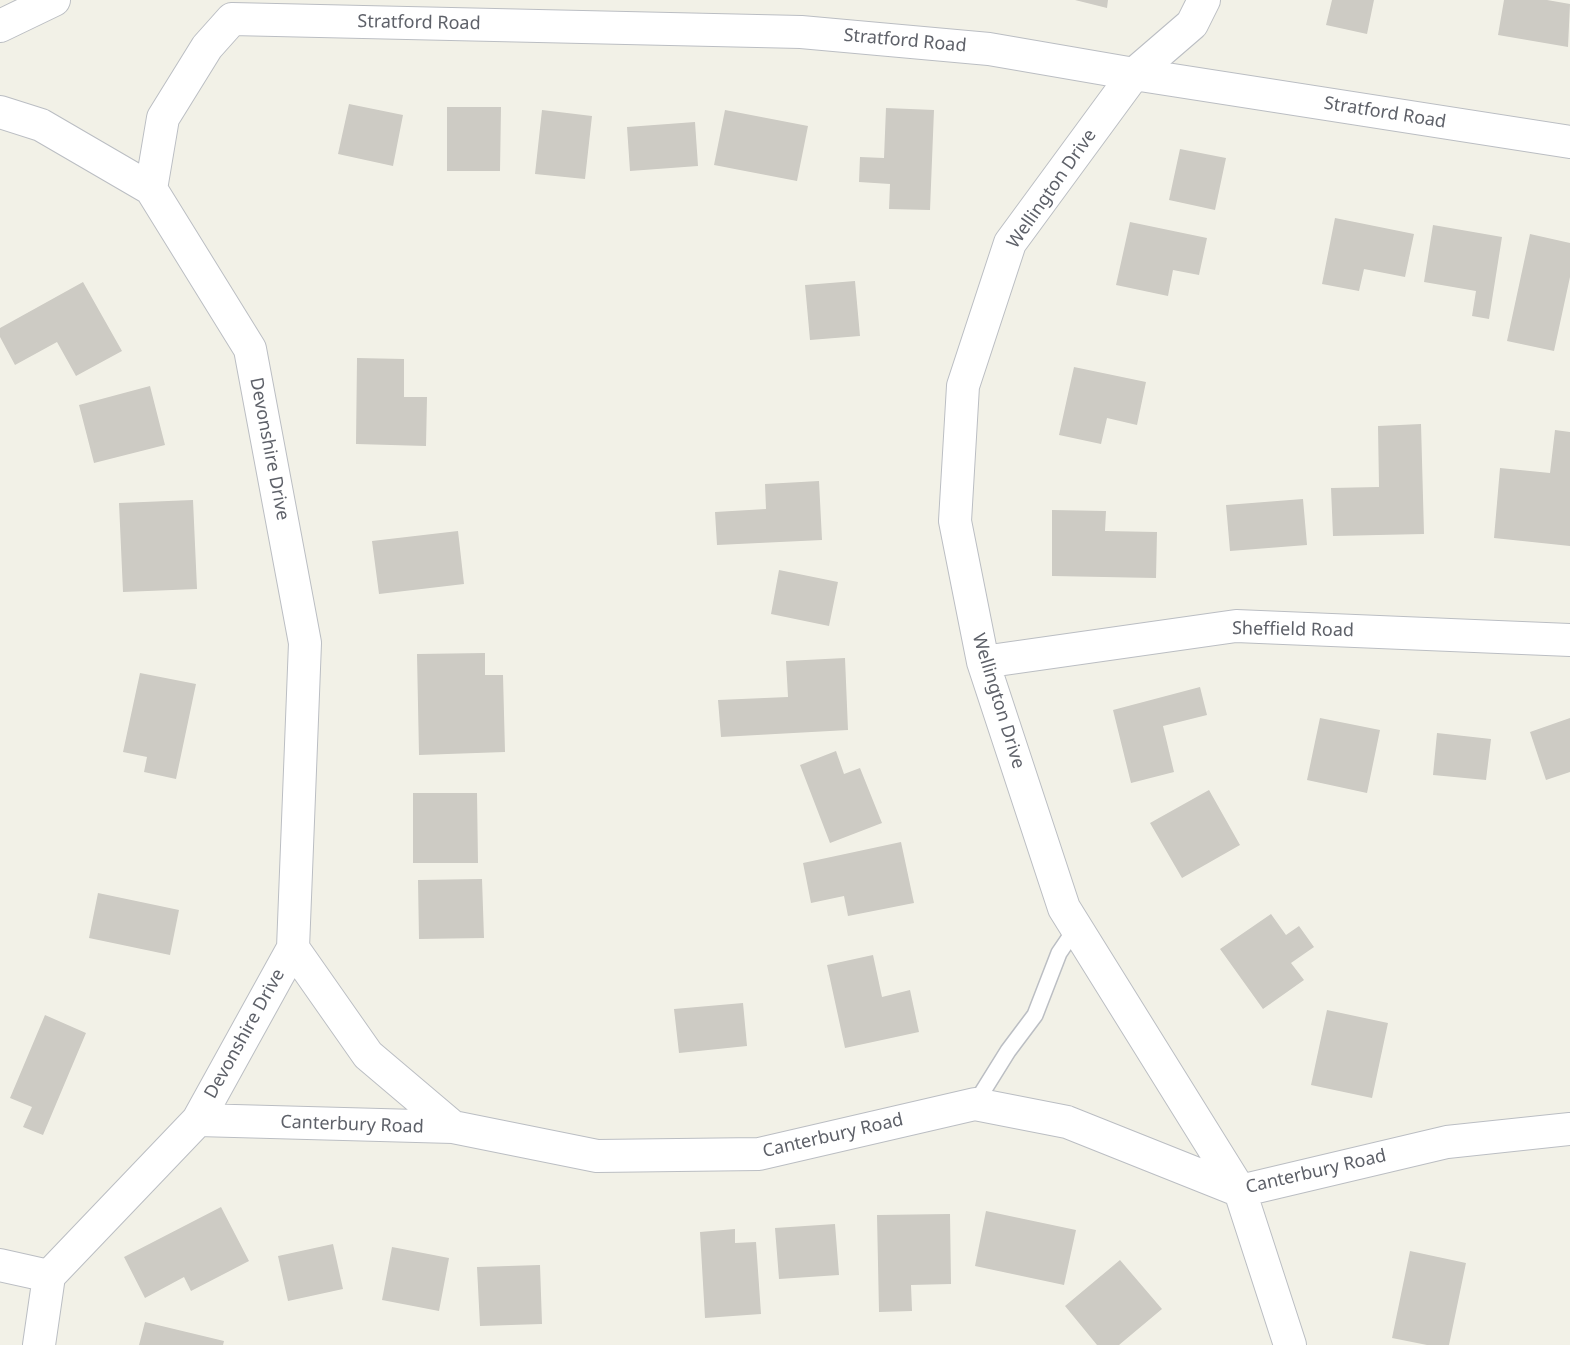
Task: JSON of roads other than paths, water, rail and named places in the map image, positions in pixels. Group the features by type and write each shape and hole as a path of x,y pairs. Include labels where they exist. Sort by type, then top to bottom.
{"street":[{"path":"0,26 54,0"},
{"name":"Wellington Drive","path":"1204,0 1192,24 1134,74 1010,243 963,386 955,521 983,662 1064,908 1240,1191 1290,1345"},
{"path":"0,112 41,125 151,189 163,118 229,10"},
{"name":"Stratford Road","path":"229,10 801,32 989,49 1570,142"},
{"name":"Devonshire Drive","path":"151,189 250,349 305,643 293,948 198,1120"},
{"name":"Sheffield Road","path":"983,662 1236,626 1570,640"},
{"name":"Devonshire Drive","path":"293,948 368,1054 453,1128"},
{"name":"Canterbury Road","path":"198,1120 453,1128 597,1156 759,1154 975,1104 1067,1122 1240,1191 1448,1142 1570,1129"},
{"path":"39,1345 49,1276 198,1120"},
{"path":"0,1265 49,1276"}],"lane":[{"path":"975,1104 1008,1051 1035,1015 1059,953 1076,928"}]}
